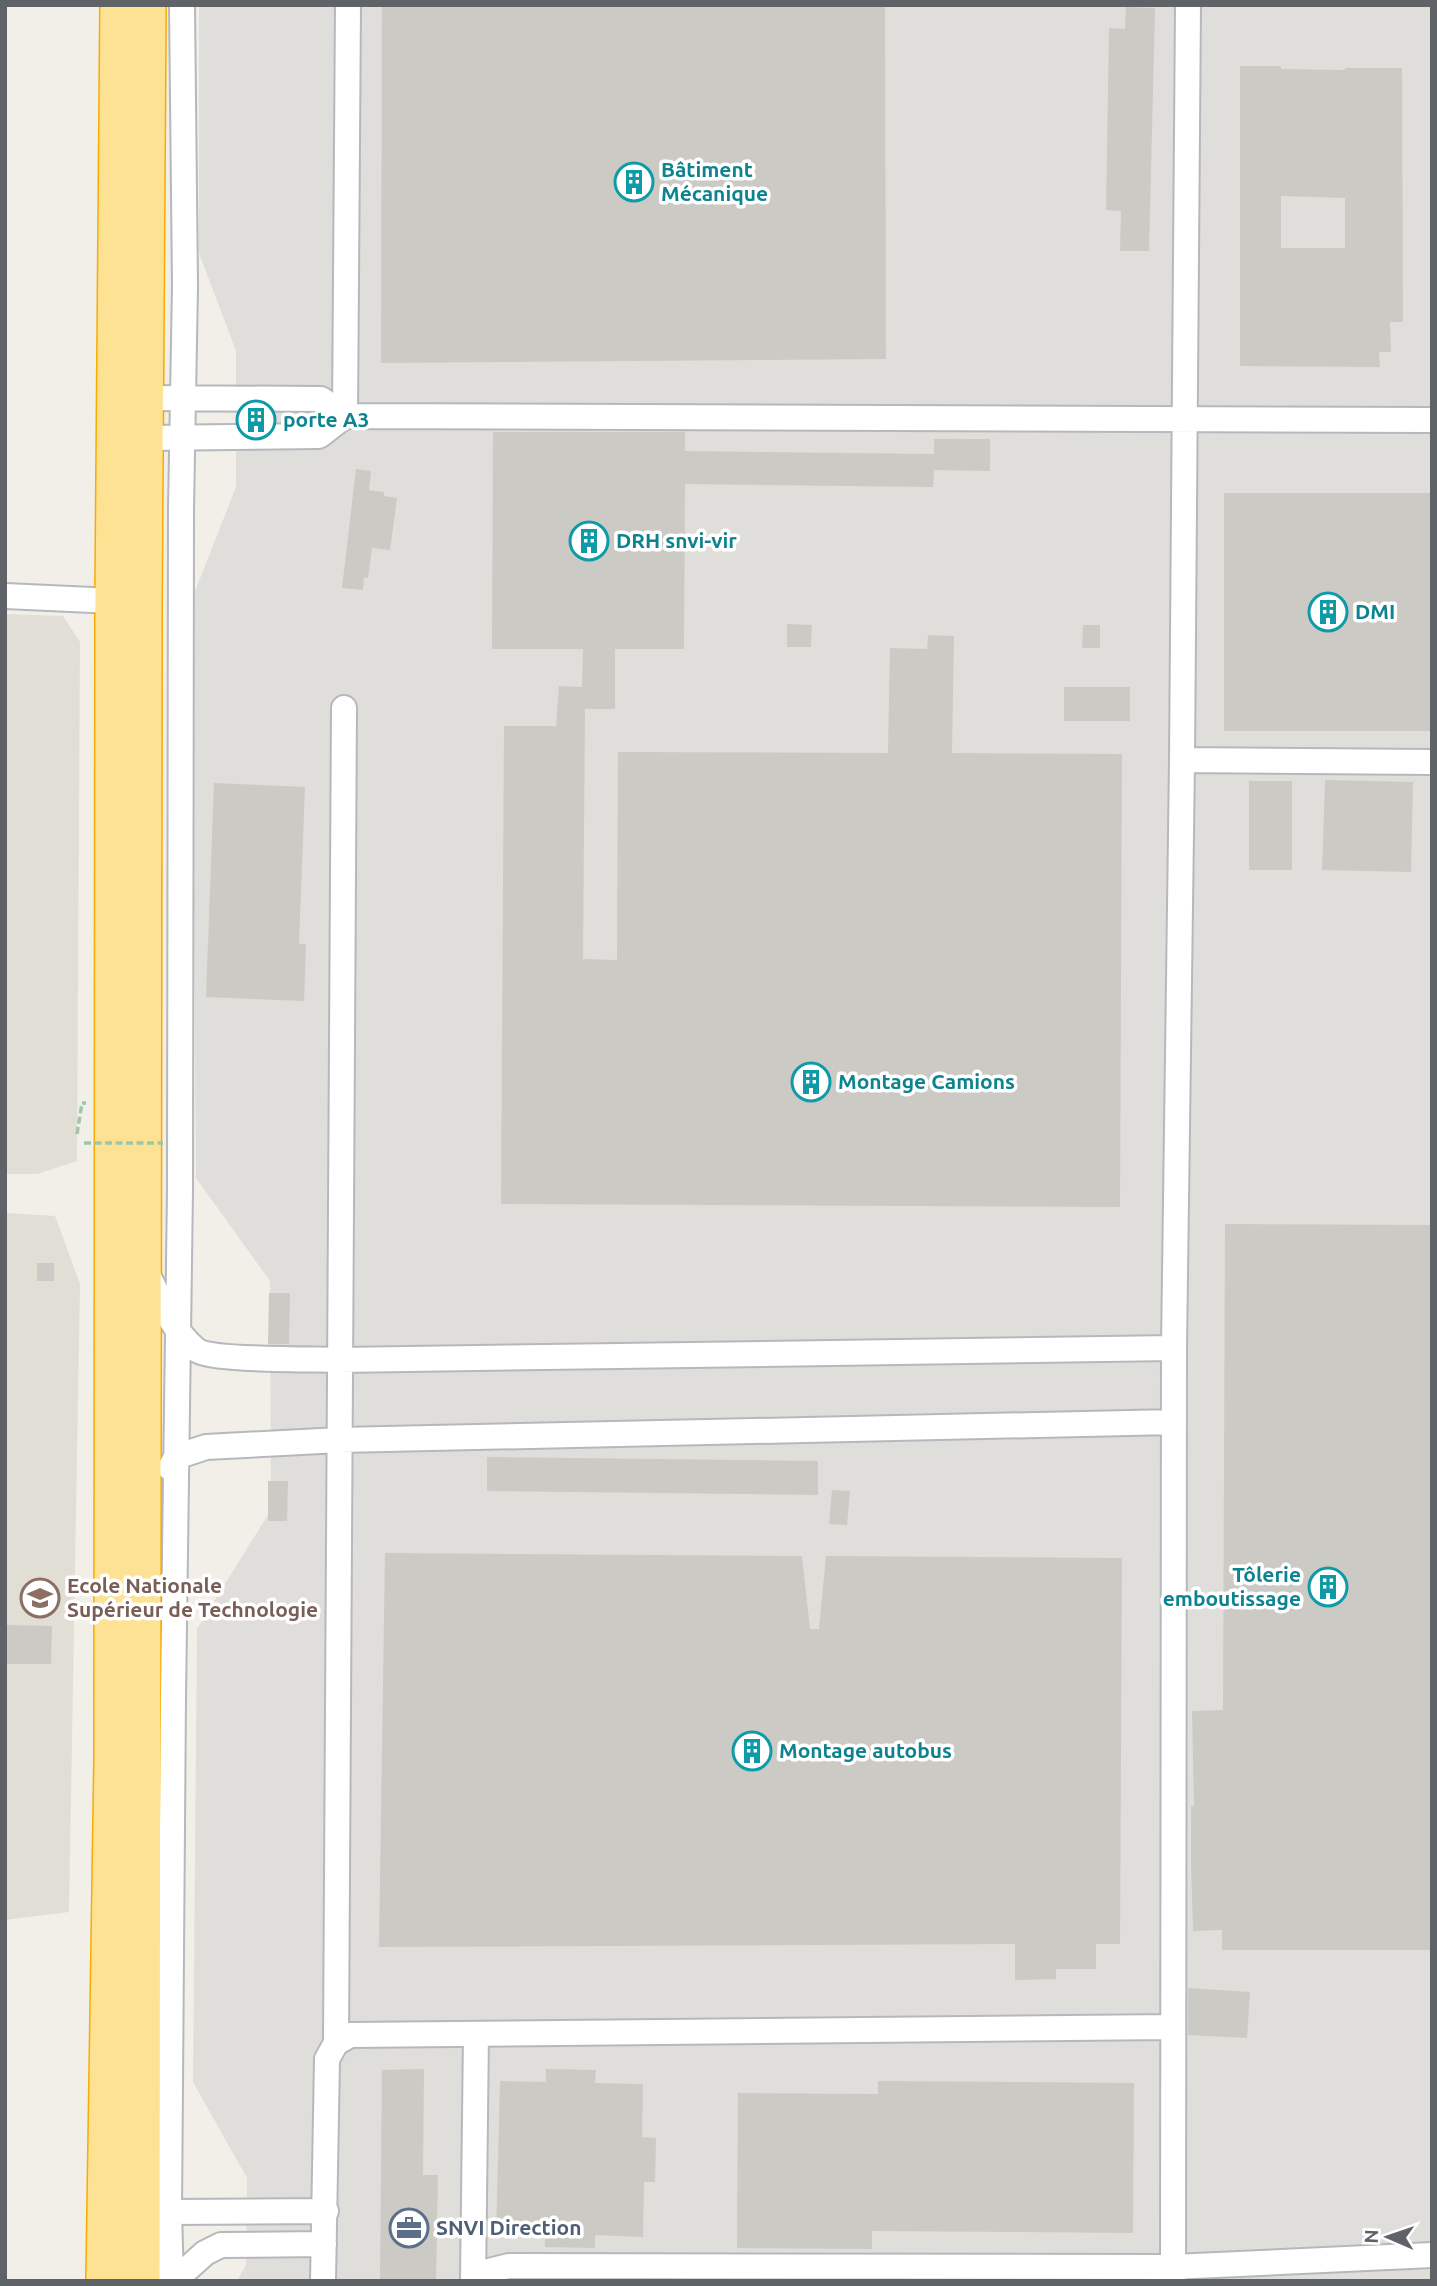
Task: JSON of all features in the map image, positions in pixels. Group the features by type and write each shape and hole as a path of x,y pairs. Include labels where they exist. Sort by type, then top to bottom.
{"highway":[{"path":"105,2281 113,1732 114,601 119,5"},
{"path":"141,2281 147,5"}],"street":[{"path":"172,2281 169,2212 185,286 182,5"},
{"path":"345,416 348,5"},
{"path":"1173,2274 1174,1348 1188,5"},
{"path":"145,398 321,399 345,416 1432,420"},
{"path":"145,438 319,436 345,416"},
{"path":"5,596 114,601"},
{"path":"323,2281 327,2059 336,2043 344,708"},
{"path":"1182,760 1432,762"},
{"path":"142,1264 178,1331 197,1352 227,1358 340,1360 1174,1348"},
{"path":"142,1525 176,1457 206,1447 340,1440 1174,1422"},
{"path":"336,2043 349,2035 1172,2027"},
{"path":"476,2034 473,2278 509,2266 1173,2274 1426,2255"},
{"path":"142,2187 169,2212 326,2211"},
{"path":"172,2281 205,2253 221,2245 324,2244"}],"path":[{"path":"77,1134 82,1103 87,1103 86,1116"},
{"path":"84,1143 163,1143"}],"shaded area":[{"path":"199,5 1432,5 1432,2281 237,2281 246,2265 247,2178 193,2082 197,1629 271,1510 270,1281 196,1178 192,599 236,487 236,351 199,253"},
{"path":"5,614 63,616 80,642 77,1161 37,1174 5,1174"},
{"name":"Ecole Nationale Supérieur de Technologie","path":"5,1213 55,1216 80,1284 69,1912 5,1920"}],"building":[{"name":"Bâtiment Mécanique","path":"382,5 885,5 886,359 381,363"},
{"path":"1126,7 1155,8 1149,251 1120,251 1121,211 1106,210 1109,28 1125,29"},
{"path":"1240,66 1345,70 1402,68 1403,322 1390,322 1391,352 1379,352 1380,367 1240,366","holes":["1281,196 1345,198 1345,248 1281,248"]},
{"path":"238,413 275,414 274,422 238,422"},
{"name":"Montage Camions","path":"493,432 685,432 685,451 934,454 934,439 990,439 990,471 934,470 933,487 685,484 684,649 615,649 615,709 585,709 583,959 617,960 618,752 888,753 890,648 927,649 928,635 954,636 952,753 1122,754 1120,1207 501,1204 504,726 556,726 559,686 582,687 583,649 492,649"},
{"path":"356,469 371,471 369,490 384,492 384,496 397,498 390,550 372,548 368,578 364,578 363,590 342,588"},
{"name":"DMI","path":"1224,493 1432,493 1432,731 1224,731"},
{"path":"787,624 812,625 811,647 787,647"},
{"path":"1083,625 1100,625 1100,648 1082,648"},
{"path":"1064,687 1130,687 1130,721 1064,721"},
{"path":"1325,780 1413,782 1411,872 1322,870"},
{"path":"1249,781 1292,781 1292,870 1249,870"},
{"path":"214,783 305,787 299,944 306,944 304,1001 206,997"},
{"name":"Tôlerie emboutissage","path":"1225,1224 1432,1225 1432,1950 1222,1950 1222,1930 1193,1931 1192,1711 1223,1710"},
{"path":"37,1263 54,1263 54,1281 37,1281"},
{"path":"269,1293 290,1293 289,1344 268,1344"},
{"path":"487,1457 818,1461 818,1495 487,1491"},
{"path":"268,1481 288,1481 287,1521 268,1521"},
{"path":"832,1490 850,1491 847,1525 829,1524"},
{"name":"Montage autobus","path":"385,1553 802,1556 810,1629 819,1629 826,1556 1122,1558 1120,1944 1096,1944 1096,1969 1056,1969 1056,1979 1015,1980 1015,1944 379,1947"},
{"path":"5,1625 52,1626 51,1664 5,1664"},
{"path":"1188,1988 1250,1992 1247,2038 1188,2035"},
{"name":"SNVI Direction","path":"424,2069 423,2175 438,2175 436,2281 380,2281 382,2070"},
{"path":"546,2069 596,2070 595,2083 643,2084 642,2137 656,2138 655,2182 644,2182 643,2237 595,2235 595,2248 545,2247 545,2236 496,2235 500,2081 546,2082"},
{"path":"878,2081 1134,2083 1133,2233 872,2231 872,2249 737,2248 738,2093 878,2094"}],"place":[{"name":"Bâtiment Mécanique","path":"634,182"},
{"name":"porte A3","path":"256,420"},
{"name":"DRH snvi-vir","path":"589,541"},
{"name":"DMI","path":"1328,612"},
{"name":"Montage Camions","path":"811,1082"},
{"name":"Tôlerie emboutissage","path":"1328,1587"},
{"name":"Ecole Nationale Supérieur de Technologie","path":"40,1598"},
{"name":"Montage autobus","path":"752,1751"},
{"name":"SNVI Direction","path":"409,2228"}]}
